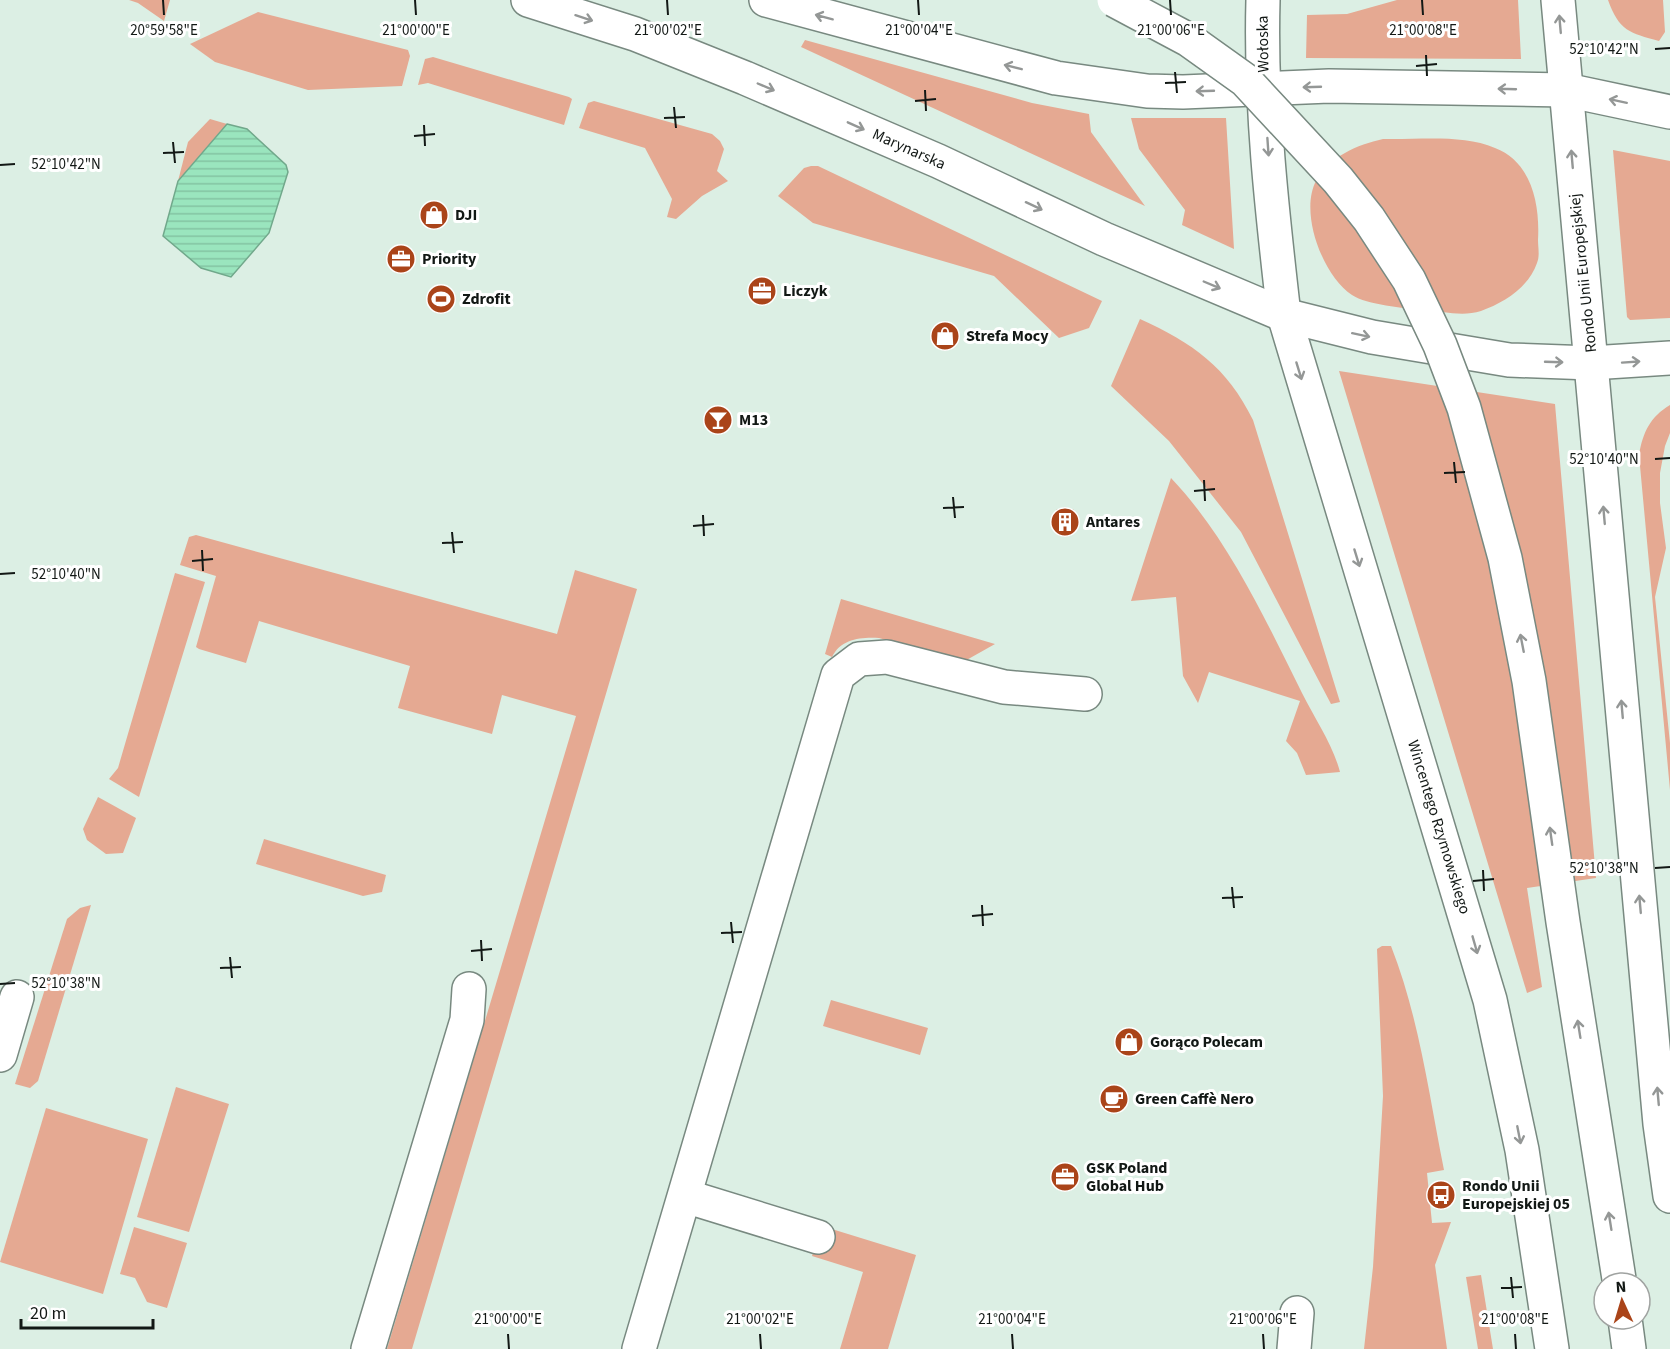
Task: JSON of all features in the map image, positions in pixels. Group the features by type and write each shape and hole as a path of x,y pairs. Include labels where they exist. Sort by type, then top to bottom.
{"main road":[{"name":"Marynarska","path":"528,0 635,34 745,78 938,161 1136,253 1284,315"},
{"path":"766,0 1056,78 1147,91 1329,86 1566,90 1670,112"},
{"path":"1114,0 1189,40 1245,80 1338,180 1369,219 1409,280 1440,345 1464,408 1505,558 1529,681 1563,922 1617,1271"},
{"name":"Wołoska","path":"1263,0 1264,88"},
{"path":"1558,0 1566,90"},
{"path":"1264,88 1274,233 1284,315"},
{"name":"Rondo Unii Europejskiej","path":"1284,315 1338,330 1509,360 1591,363 1566,90"},
{"name":"Wincentego Rzymowskiego","path":"1284,315 1487,989 1504,1056 1522,1150 1552,1349"},
{"path":"1670,358 1591,363 1660,1124 1670,1196"},
{"path":"639,1349 838,675 859,659 887,657 1005,687 1085,694"},
{"path":"368,1349 467,1020 469,990"},
{"path":"0,1055 18,997"},
{"path":"685,1196 818,1237"},
{"path":"1294,1349 1298,1313"},
{"path":"1627,1331 1629,1349"}],"shaded area":[{"path":"129,0 170,0 164,21 138,3"},
{"path":"1397,0 1518,0 1521,59 1306,58 1307,15 1347,14"},
{"path":"1608,0 1663,0 1665,32 1659,41 1640,36 1627,29 1617,18"},
{"path":"258,12 408,50 410,56 402,86 308,90 215,62 190,44"},
{"path":"805,40 1032,103 1089,114 1091,132 1145,206 801,47"},
{"path":"433,57 569,97 572,99 564,125 428,83 418,85 425,59"},
{"path":"594,101 712,134 720,141 724,149 717,171 728,181 702,196 676,219 667,217 672,199 645,148 579,128 588,103"},
{"path":"1131,118 1226,118 1234,249 1182,225 1185,210 1139,149"},
{"path":"210,119 227,124 178,181 188,142"},
{"path":"227,124 247,129 286,165 288,172 269,233 231,277 201,268 163,236 178,181"},
{"path":"1383,139 1469,141 1495,148 1518,163 1531,186 1535,199 1539,254 1533,272 1522,287 1507,299 1490,308 1474,313 1459,314 1376,304 1352,295 1341,286 1323,259 1317,243 1310,210 1311,194 1322,172 1336,158 1354,148"},
{"path":"1613,150 1670,161 1670,318 1630,320 1627,317"},
{"path":"818,166 1102,301 1089,328 1059,338 994,276 813,223 778,196 804,168"},
{"path":"1140,319 1176,337 1207,359 1232,385 1253,420 1340,702 1331,704 1241,532 1169,441 1111,386"},
{"path":"1339,371 1555,404 1596,878 1527,888 1542,987 1527,993"},
{"path":"1670,405 1670,433 1660,473 1660,503 1666,548 1655,597 1670,743 1670,790 1639,455 1648,426"},
{"path":"1171,478 1210,526 1244,580 1328,742 1340,772 1306,775 1297,753 1286,741 1300,701 1209,672 1198,703 1183,676 1176,597 1131,601"},
{"path":"196,535 557,634 575,570 637,589 412,1349 387,1349 576,716 502,695 492,734 398,708 410,666 259,621 246,663 199,649 196,647 216,576 180,565 189,537"},
{"path":"175,573 205,582 139,797 109,779 118,768"},
{"path":"841,599 995,644 963,662 879,638 865,638 852,640 840,646 832,657 825,654"},
{"path":"98,797 136,818 123,853 106,854 87,840 83,829"},
{"path":"264,839 386,875 382,892 363,896 256,864"},
{"path":"91,905 38,1081 30,1088 15,1084 67,919 80,908"},
{"path":"1382,946 1391,946 1409,1000 1444,1170 1427,1173 1432,1223 1451,1222 1435,1265 1447,1349 1364,1349 1373,1267 1383,1096 1377,949"},
{"path":"831,1000 928,1028 920,1055 823,1026"},
{"path":"176,1087 229,1104 189,1232 137,1217"},
{"path":"46,1108 148,1139 103,1294 0,1262"},
{"path":"822,1226 916,1255 888,1349 840,1349 863,1272 812,1256"},
{"path":"134,1227 187,1243 167,1308 147,1302 135,1278 120,1274"},
{"path":"1481,1275 1493,1349 1478,1349 1466,1277"}],"place":[{"name":"DJI","path":"434,215"},
{"name":"Priority","path":"401,259"},
{"name":"Liczyk","path":"762,291"},
{"name":"Zdrofit","path":"441,299"},
{"name":"Strefa Mocy","path":"945,336"},
{"name":"M13","path":"718,420"},
{"name":"Antares","path":"1065,522"},
{"name":"Gorąco Polecam","path":"1129,1042"},
{"name":"Green Caffè Nero","path":"1114,1099"},
{"name":"GSK Poland Global Hub","path":"1065,1177"},
{"name":"Rondo Unii Europejskiej 05","path":"1441,1195"}]}
